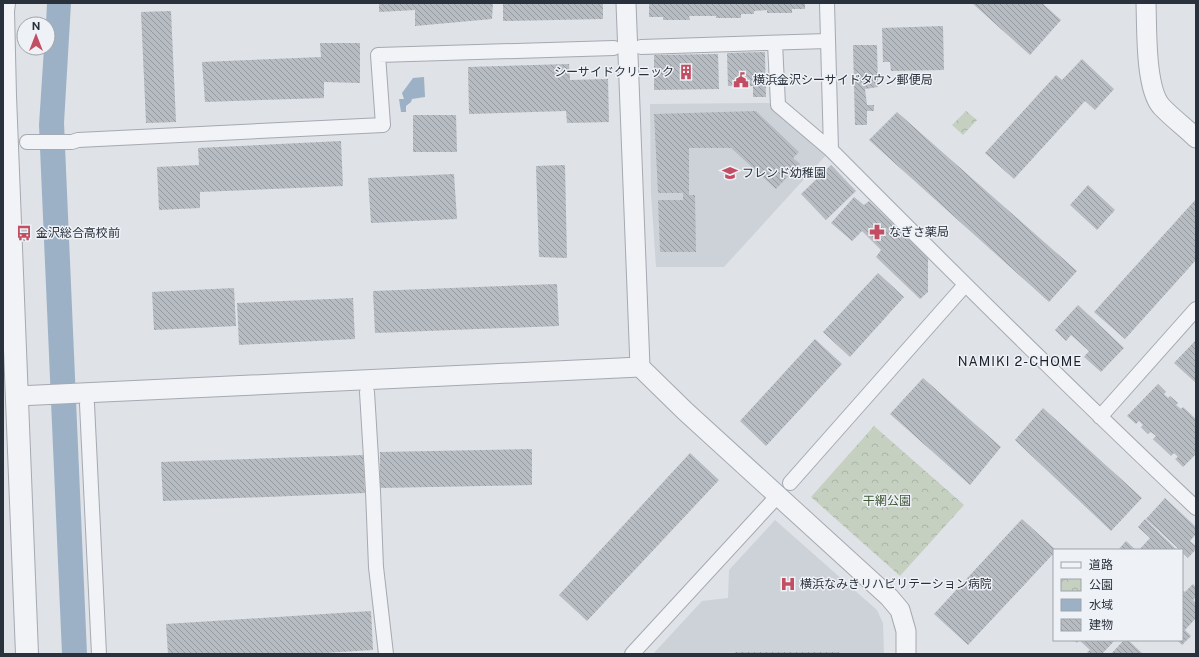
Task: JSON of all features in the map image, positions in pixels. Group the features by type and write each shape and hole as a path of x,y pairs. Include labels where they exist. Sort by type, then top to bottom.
{"street":[{"path":"4,3 5,104 27,654"},
{"path":"626,3 640,367 685,411 889,597 900,610 906,632 906,654"},
{"path":"827,3 831,150"},
{"path":"1146,3 1147,50 1151,83 1160,105 1196,138"},
{"path":"641,47 827,41"},
{"path":"775,43 778,105 831,150 1100,417 1196,508"},
{"path":"27,142 72,142 78,140 383,124 378,55 614,48"},
{"path":"790,483 966,285"},
{"path":"1100,417 1196,309"},
{"path":"17,396 52,394 84,398 640,367"},
{"path":"367,392 376,567 386,654"},
{"path":"84,398 99,654"},
{"path":"632,654 771,503"}],"shaded area":[{"name":"フレンド幼稚園","path":"769,103 828,153 724,267 656,267 651,193 650,104"},
{"name":"横浜なみきリハビリテーション病院","path":"775,520 877,610 883,623 884,654 653,654 702,601 728,598 729,570"}],"green space":[{"path":"966,111 977,120 963,135 952,125"},
{"name":"干網公園","path":"874,426 964,505 900,576 811,497"}],"water":[{"path":"47,3 71,3 64,123 87,654 62,654 39,125 43,56 56,56 56,16 46,16"},
{"path":"424,77 425,97 412,99 406,106 406,112 401,112 399,99 404,99 402,93 413,78"}],"building":[{"path":"379,3 493,3 492,19 415,26 415,10 379,12"},
{"path":"503,3 603,3 603,19 503,21"},
{"path":"649,3 805,3 805,9 792,9 792,13 767,13 767,10 754,11 754,14 741,14 741,18 689,16 690,20 663,20 663,17 649,17"},
{"path":"972,3 1042,3 1061,20 1030,55"},
{"path":"171,11 176,122 146,123 141,12"},
{"path":"943,26 944,70 891,71 890,62 883,62 882,28"},
{"path":"320,43 360,43 360,83 324,82 324,98 205,102 202,62 321,57"},
{"path":"853,45 877,45 878,87 865,89 867,105 874,105 874,111 867,111 867,125 855,125"},
{"path":"765,52 766,97 753,97 753,86 728,86 727,53"},
{"name":"シーサイドクリニック","path":"718,54 719,89 654,90 654,55"},
{"path":"1082,59 1114,89 1095,110 1085,101 1014,179 985,153 1056,75 1062,80"},
{"path":"569,64 570,80 608,79 609,122 567,123 566,111 469,114 468,67"},
{"path":"756,111 799,152 793,158 800,164 776,189 731,148 689,148 689,195 695,195 696,252 660,252 658,200 683,200 683,193 658,193 654,114"},
{"path":"897,112 1077,271 1049,302 869,140"},
{"path":"413,115 456,115 457,152 413,152"},
{"path":"341,141 343,186 200,192 200,208 159,210 157,167 199,165 198,148"},
{"path":"565,165 567,258 539,257 536,166"},
{"path":"831,165 856,191 826,220 801,194"},
{"path":"454,174 457,219 371,223 368,178"},
{"path":"1088,185 1115,210 1097,230 1070,205"},
{"path":"854,197 864,205 869,201 928,257 928,292 920,299 876,257 881,250 862,231 852,241 831,223"},
{"path":"1196,199 1196,260 1125,339 1094,312"},
{"path":"19,225 28,225 29,241 20,241"},
{"path":"878,273 904,297 850,357 823,332"},
{"path":"557,284 559,326 375,333 373,291"},
{"path":"234,288 236,326 154,330 152,292"},
{"path":"353,298 355,339 239,345 237,303"},
{"path":"1078,305 1124,348 1101,372 1084,357 1089,351 1071,335 1066,341 1055,330"},
{"path":"815,339 842,364 766,446 740,421"},
{"path":"1196,340 1196,383 1174,363"},
{"path":"923,378 1001,447 970,485 890,414"},
{"path":"1158,384 1166,392 1164,394 1168,398 1170,396 1178,403 1176,405 1181,409 1183,407 1196,419 1196,454 1183,467 1175,459 1178,457 1174,453 1171,456 1153,439 1156,436 1151,432 1148,434 1141,427 1143,425 1139,421 1136,424 1127,416"},
{"path":"1043,408 1142,498 1111,531 1015,440"},
{"path":"532,449 532,485 380,488 380,452"},
{"path":"690,453 719,480 587,621 559,595"},
{"path":"363,455 365,493 163,501 161,462"},
{"path":"1165,498 1196,527 1196,534 1190,541 1196,546 1196,549 1188,558 1183,553 1183,549 1179,549 1146,519"},
{"path":"1022,519 1055,549 1053,549 1053,554 968,645 934,614"},
{"path":"1145,519 1176,549 1140,549 1150,538 1138,527"},
{"path":"1126,541 1135,549 1119,549"},
{"path":"1193,584 1196,587 1196,597 1193,600 1196,603 1196,618 1185,630 1191,636 1182,645 1178,641 1183,641 1183,591 1185,592"},
{"path":"371,611 373,650 309,654 168,654 166,624"},
{"path":"1080,641 1114,641 1102,654 1089,654 1087,652 1090,650"},
{"path":"1123,641 1129,641 1143,654 1111,654"},
{"path":"735,652 839,652 839,654 735,654"}],"place":[{"name":"シーサイドクリニック","path":"686,72"},
{"name":"横浜金沢シーサイドタウン郵便局","path":"741,80"},
{"name":"フレンド幼稚園","path":"730,173"},
{"name":"なぎさ薬局","path":"877,232"},
{"name":"金沢総合高校前","path":"24,233"},
{"name":"横浜なみきリハビリテーション病院","path":"788,584"}],"district":[{"name":"NAMIKI 2-CHOME","path":"1020,361"}]}
